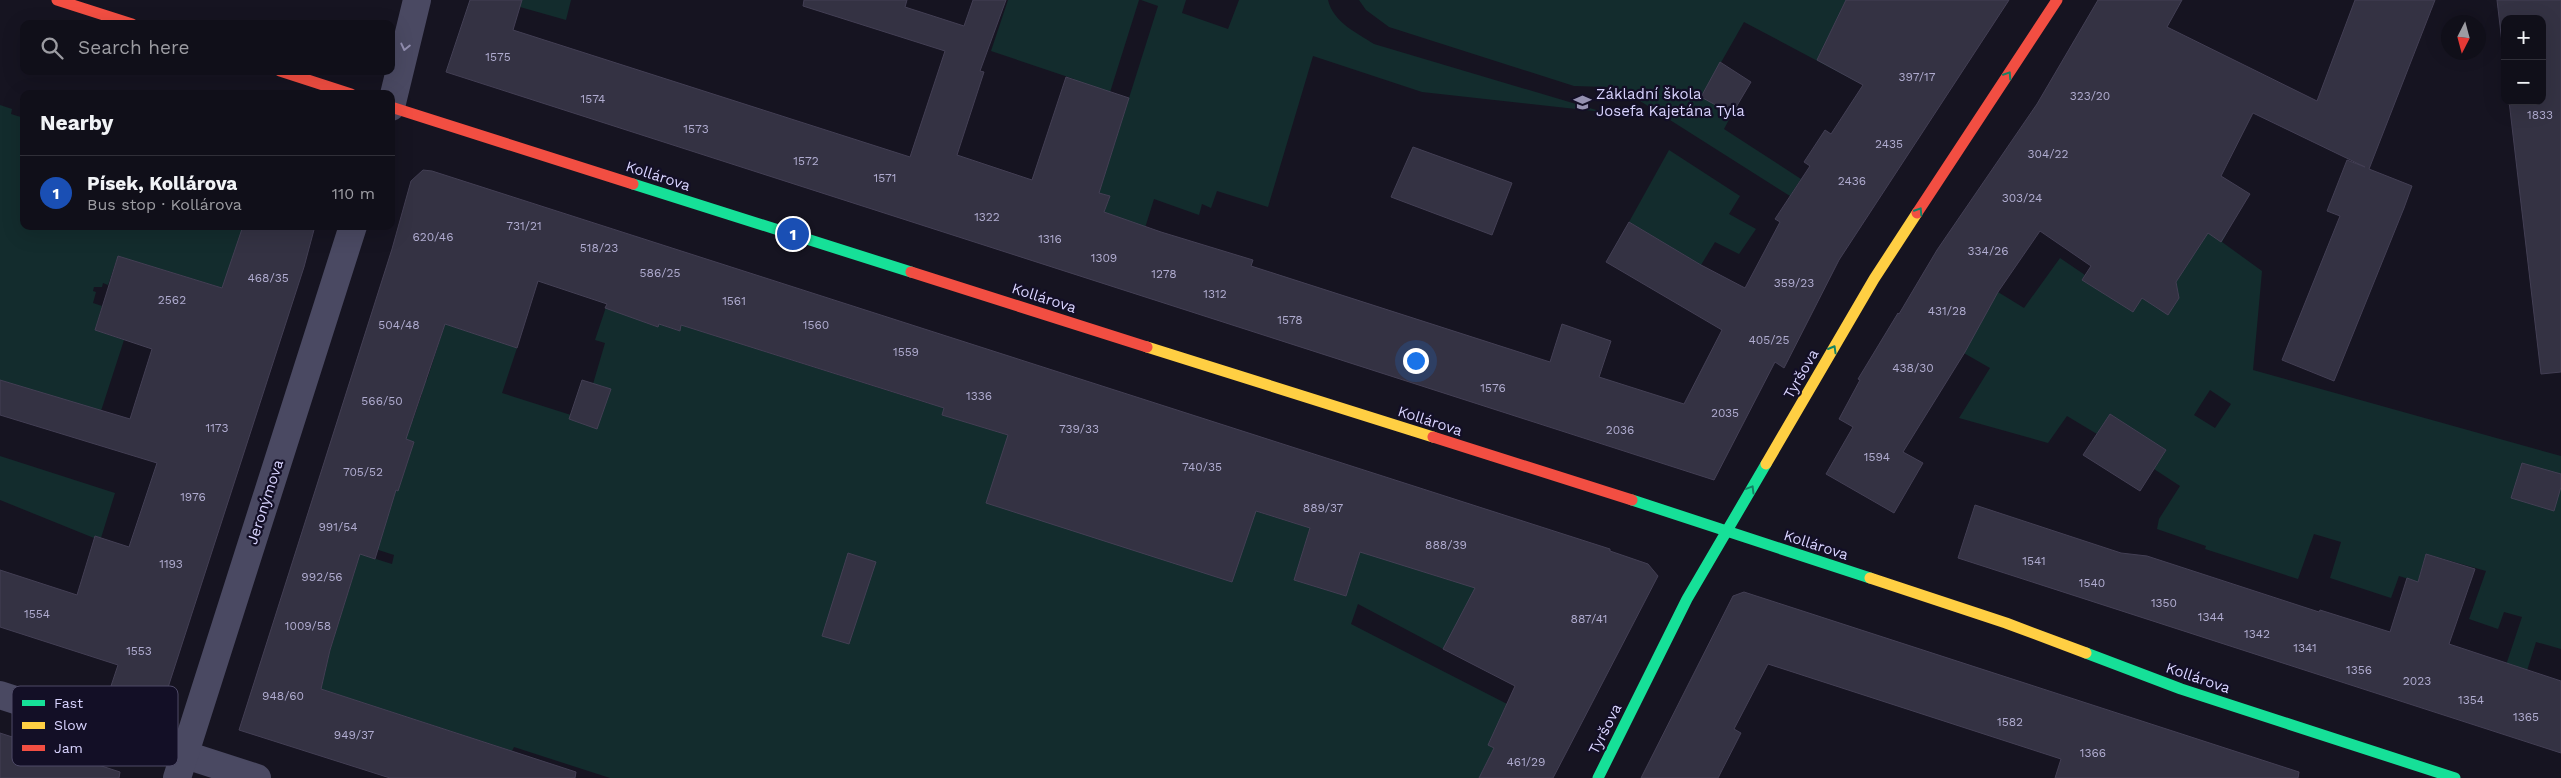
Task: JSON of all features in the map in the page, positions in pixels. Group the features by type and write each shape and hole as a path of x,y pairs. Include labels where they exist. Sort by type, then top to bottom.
{"main road":[{"path":"57,0 120,20"},
{"name":"Tyršova","path":"1598,778 1687,599 1874,279 2057,0"},
{"path":"292,75 339,90"},
{"name":"Kollárova","path":"395,108 1726,531 2006,623 2181,689 2455,778"}],"street":[{"path":"395,90 416,0"},
{"name":"Jeronýmova","path":"180,766 352,230"},
{"path":"0,695 12,700"},
{"path":"180,766 257,778"}],"green space":[{"path":"522,0 571,0 566,20 520,7"},
{"path":"1008,0 1139,0 1095,140 1048,157 1074,79 991,51"},
{"path":"1141,0 1186,0 1182,13 1228,29 1239,0 1328,0 1340,21 1374,44 1603,112 1422,92 1313,56 1268,207 1217,191 1211,208 1202,204 1199,215 1154,199 1145,228 1104,212 1110,196 1099,193 1158,6"},
{"path":"1359,0 1908,0 1857,82 1744,22 1719,66 1732,114 1724,129 1801,179 1790,196 1629,94 1607,87 1574,86 1389,27 1366,10"},
{"path":"0,105 12,109 11,114 20,117 20,230 245,230 226,289 118,256 108,285 103,283 102,287 94,287 93,291 96,292 93,303 102,306 95,330 124,340 101,411 0,380"},
{"path":"1669,150 1740,196 1729,214 1756,229 1739,254 1715,242 1701,265 1629,222"},
{"path":"2129,165 2228,231 2222,242 2262,271 2253,370 2561,456 2561,649 2536,642 2525,677 2504,671 2522,617 2504,612 2498,629 2469,619 2486,571 2426,554 2418,582 2399,576 2391,598 2330,578 2341,542 2314,534 2298,579 2205,549 2206,546 2157,529 2159,519 2180,486 2154,469 2166,450 2110,414 2097,434 2067,416 2048,443 1959,418 1990,368 1962,352 1998,292 2024,308 2060,258 2085,275 2082,280 2133,311 2142,298 2168,314 2179,298 2176,282","holes":["2210,390 2231,404 2215,428 2194,415"]},
{"path":"606,307 640,318 639,320 657,327 659,324 679,331 681,325 930,404 932,402 945,406 942,415 1310,528 1294,580 1346,596 1362,544 1412,568 1455,582 1457,579 1496,592 1443,649 1358,604 1351,624 1513,707 1489,745 1494,748 1482,772 1483,778 610,778 514,747 512,751 321,689 330,650 360,554 392,564 394,555 363,545 396,490 398,490 414,442 402,438 408,419 413,420 422,394 421,379 427,380 445,324 517,348 502,393 571,415 569,419 597,428 593,384 605,343 595,340"},
{"path":"0,456 115,493 101,538 96,536 94,538 0,500"}],"building":[{"path":"470,0 522,0 513,30 910,157 945,51 803,6 804,0 907,0 905,7 964,26 973,0 1006,0 980,71 984,72 957,155 1032,180 1066,77 1129,98 1099,193 1110,196 1104,212 1161,232 1253,260 1251,266 1550,362 1562,324 1611,341 1599,377 1684,404 1722,330 1606,262 1629,222 1701,265 1745,288 1780,222 1775,219 1810,166 1804,162 1825,130 1831,134 1863,85 1817,60 1846,0 2009,0 1839,260 1784,368 1775,362 1714,480 446,72"},
{"path":"2098,0 2182,0 2167,27 2317,101 2355,0 2435,0 2369,169 2412,186 2404,208 2334,381 2282,360 2340,216 2327,211 2347,160 2365,167 2253,113 2221,176 2250,194 2221,242 2208,233 2176,282 2179,298 2168,315 2142,298 2133,312 2082,280 2091,266 2040,231 1998,292 1965,352 1903,452 1923,463 1894,513 1826,474 1853,427 1839,419 1860,380 1858,379 1898,313 1937,250 2037,104"},
{"path":"2497,0 2561,0 2561,372 2541,374 2509,105 2546,105 2546,15 2501,15 2501,34"},
{"path":"1720,62 1751,82 1732,114 1701,97"},
{"path":"1413,147 1512,183 1492,235 1391,197"},
{"path":"423,170 432,171 1610,549 1610,551 1648,564 1658,576 1553,778 1479,778 1494,748 1488,745 1515,686 1443,649 1475,588 1360,552 1346,596 1294,580 1310,528 1256,511 1232,582 986,503 1008,435 942,415 944,408 681,325 680,331 659,324 658,327 605,308 607,304 538,281 517,348 445,324 406,439 414,442 398,491 396,490 375,559 360,554 330,650 321,689 576,772 575,778 390,778 239,730 392,249 411,181"},
{"path":"242,230 314,230 304,267 168,686 111,686 118,665 0,627 0,570 77,595 95,536 129,547 157,463 0,415 0,380 130,419 152,349 95,330 118,256 222,288"},
{"path":"582,380 611,389 597,429 569,419"},
{"path":"2110,414 2166,450 2140,491 2083,455"},
{"path":"2522,463 2561,474 2561,487 2554,511 2511,498"},
{"path":"1975,505 2121,553 2147,556 2319,612 2320,610 2390,632 2407,578 2418,582 2426,554 2475,569 2449,644 2561,681 2561,753 1958,558"},
{"path":"848,553 876,562 849,644 822,636"},
{"path":"1744,592 2299,772 2298,778 2055,778 2061,759 1768,664 1734,729 1741,733 1718,778 1641,778 1733,596"},
{"path":"0,733 12,737 12,766 102,766 120,772 119,778 0,778"}],"traffic: fast":[{"path":"633,184 911,272"},
{"path":"1598,778 1687,599 1766,464"},
{"path":"1632,500 1870,578"},
{"path":"2086,653 2181,689 2455,778"}],"traffic: slow":[{"path":"1766,464 1874,279 1917,213"},
{"path":"1147,347 1433,437"},
{"path":"1870,578 2006,623 2086,653"}],"traffic: jam":[{"path":"57,0 120,20"},
{"path":"1917,213 2057,0"},
{"path":"292,75 339,90"},
{"path":"395,108 633,184"},
{"path":"911,272 1147,347"},
{"path":"1433,437 1632,500"}],"place":[{"name":"Základní škola Josefa Kajetána Tyla","path":"1582,103"},
{"name":"Písek, Kollárova","path":"793,234"}]}
